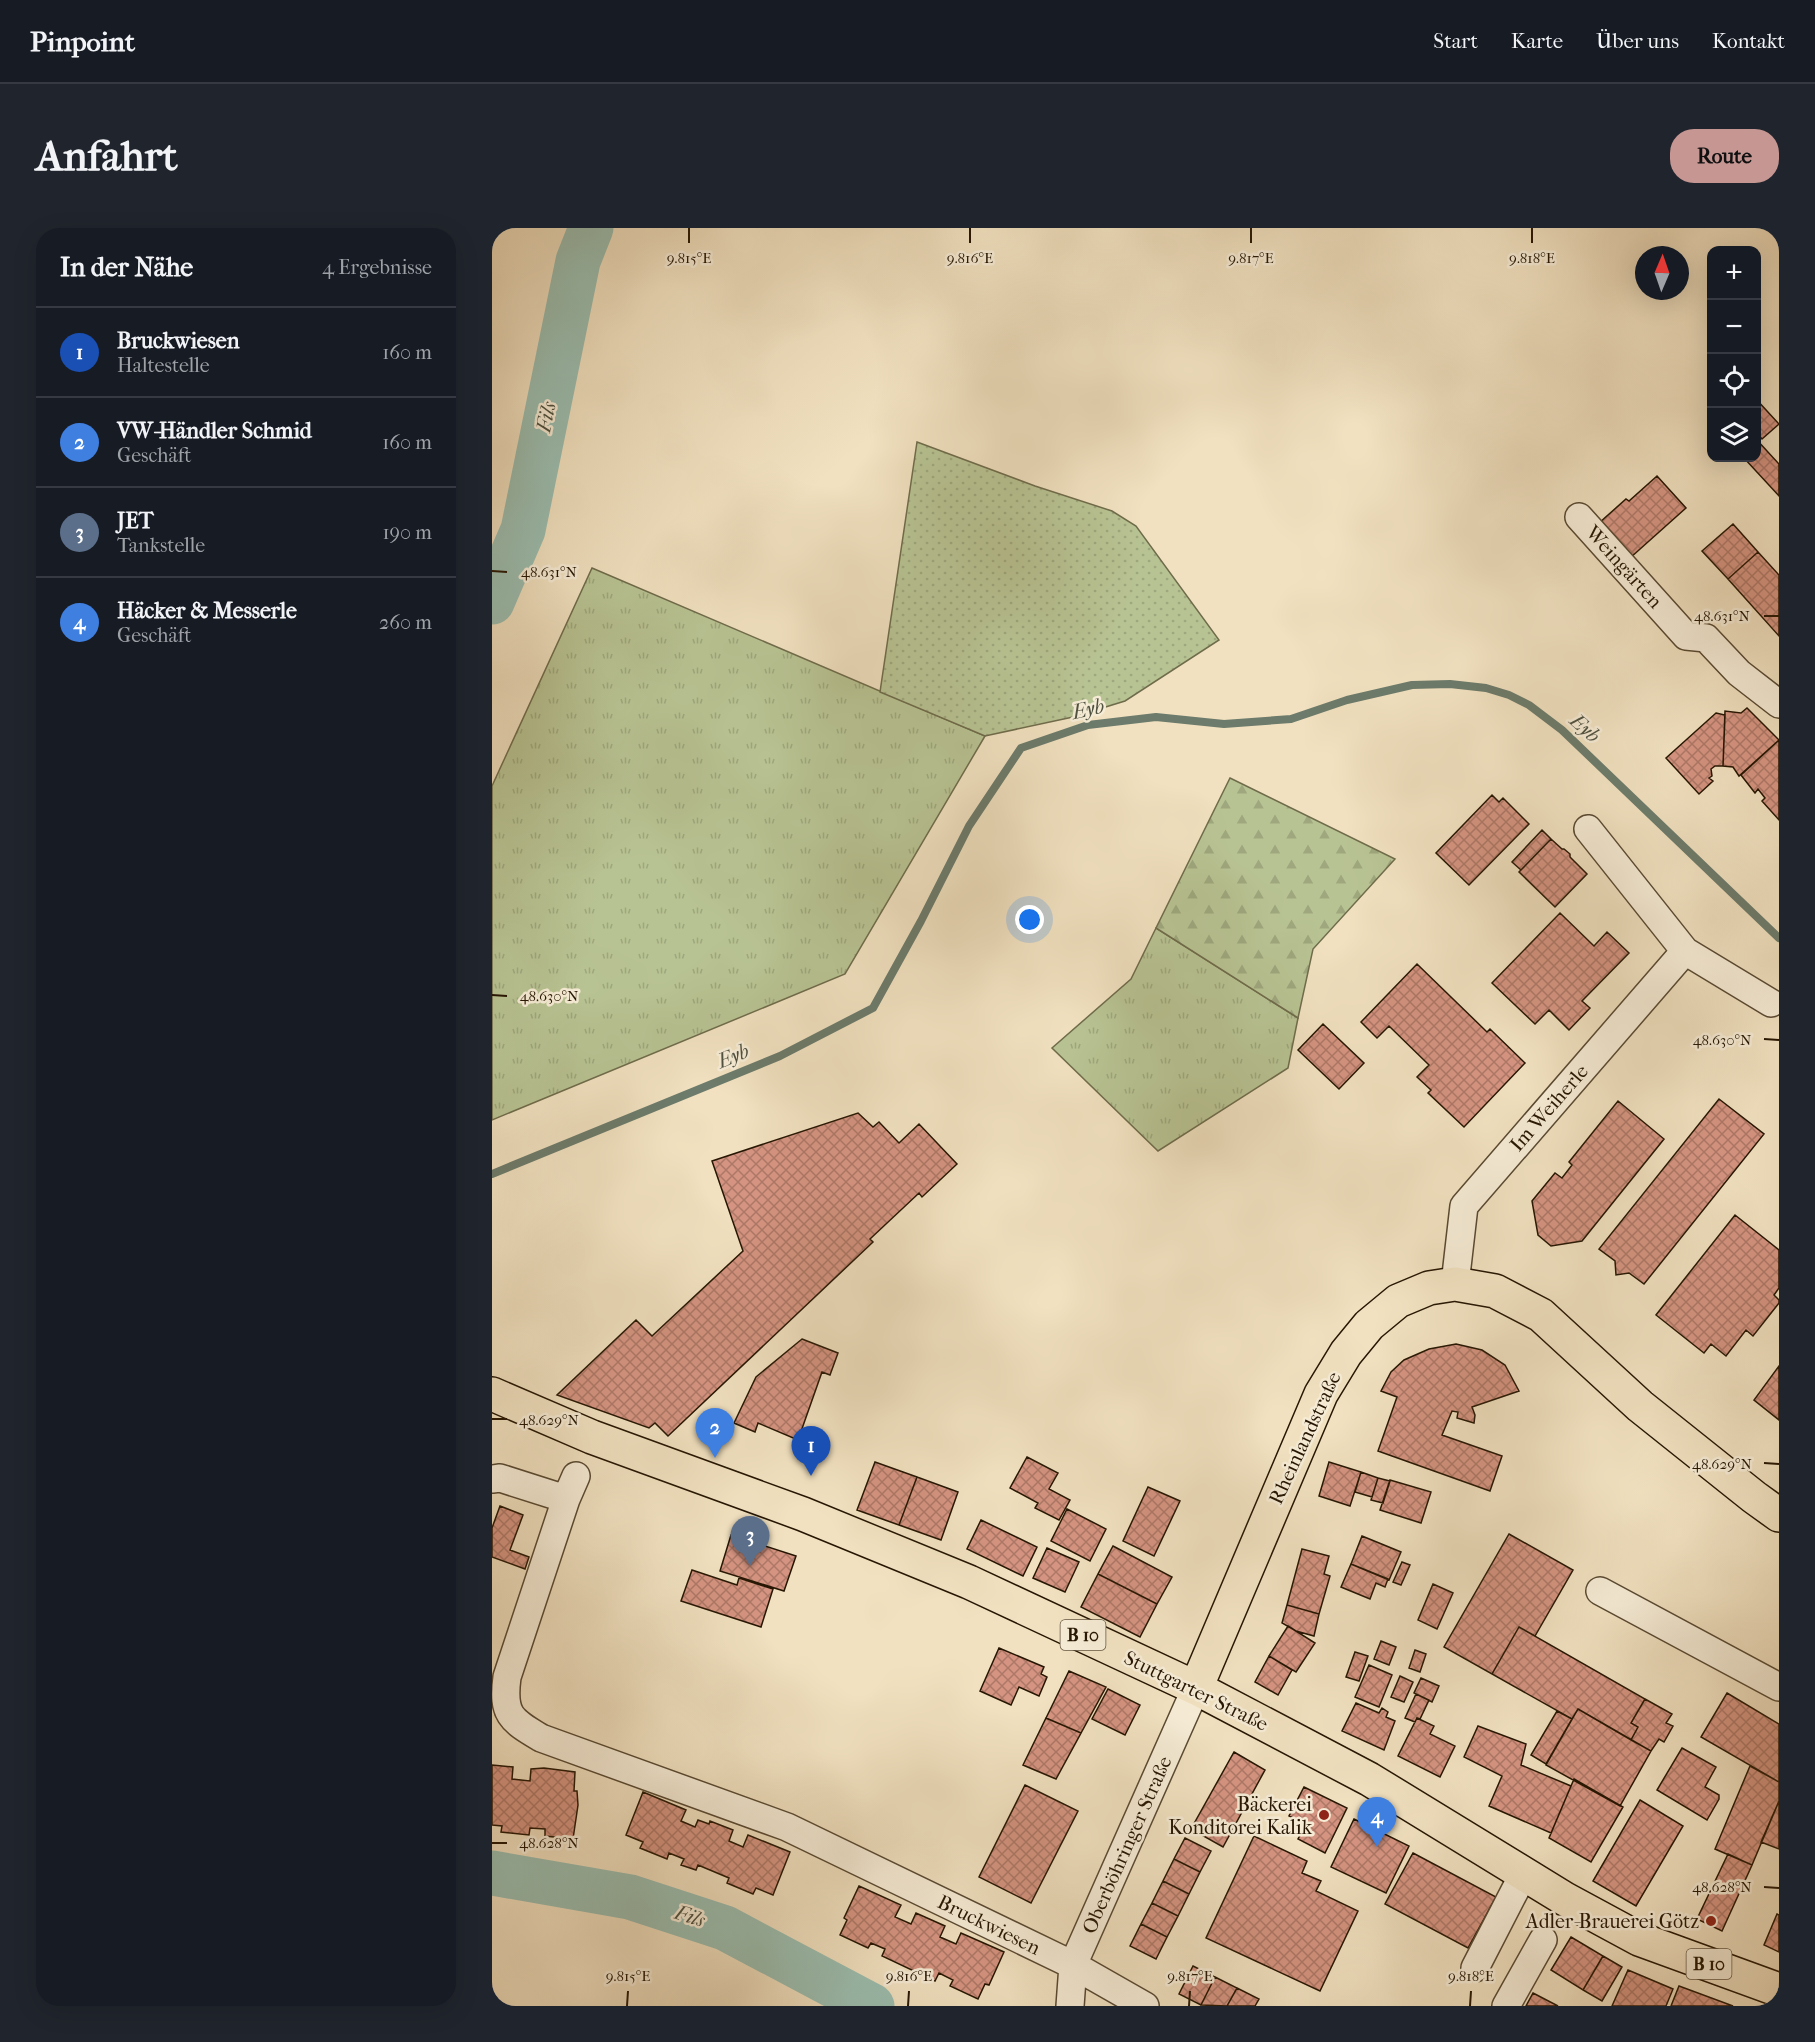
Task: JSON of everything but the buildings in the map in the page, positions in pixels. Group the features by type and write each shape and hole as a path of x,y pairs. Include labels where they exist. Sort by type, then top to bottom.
{"main road":[{"name":"Rheinlandstraße","path":"1196,1688 1321,1394 1346,1353 1369,1325 1398,1301 1429,1288 1455,1284 1495,1291 1541,1315 1640,1406 1779,1515"},
{"name":"Stuttgarter Straße","path":"492,1394 592,1437 803,1514 969,1582 1196,1688 1369,1779 1565,1899 1639,1939 1779,1990"}],"street":[{"name":"Weingärten","path":"1579,517 1686,636 1706,638 1739,673 1779,704"},
{"path":"1588,829 1685,951 1771,1003"},
{"name":"Im Weiherle","path":"1455,1284 1464,1206 1685,951"},
{"name":"Bruckwiesen","path":"492,1479 500,1478 571,1488 507,1677 504,1698 513,1721 541,1738 787,1827 1073,1965 1145,2006"},
{"path":"1600,1591 1779,1687"},
{"name":"Oberböhringer Straße","path":"1070,2006 1073,1965 1196,1688"},
{"path":"1475,1968 1524,1873"},
{"path":"1506,2006 1544,1940"}],"green space":[{"path":"917,442 1035,486 1112,511 1136,526 1219,640 1125,701 1073,717 985,736 880,692"},
{"path":"592,568 985,736 845,974 492,1120 492,786"},
{"path":"1230,778 1395,859 1313,949 1298,1018 1156,928"},
{"path":"1156,928 1298,1018 1288,1068 1158,1151 1052,1048 1131,979"}],"waterway":[{"name":"Fils","path":"492,602 523,530 578,261 591,228"},
{"name":"Eyb","path":"492,1174 780,1056 873,1008 921,921 969,826 1021,748 1088,725 1156,717 1224,724 1291,719 1347,700 1412,685 1450,684 1486,688 1509,695 1529,705 1562,730 1779,938"},
{"name":"Fils","path":"492,1873 630,1897 725,1928 872,2006"}],"place":[{"name":"VW-Händler Schmid","path":"715,1458"},
{"name":"Bruckwiesen","path":"811,1476"},
{"name":"JET","path":"750,1566"},
{"name":"Bäckerei Konditorei Kalik","path":"1324,1815"},
{"name":"Häcker & Messerle","path":"1377,1847"},
{"name":"Adler-Brauerei Götz","path":"1711,1921"}]}
